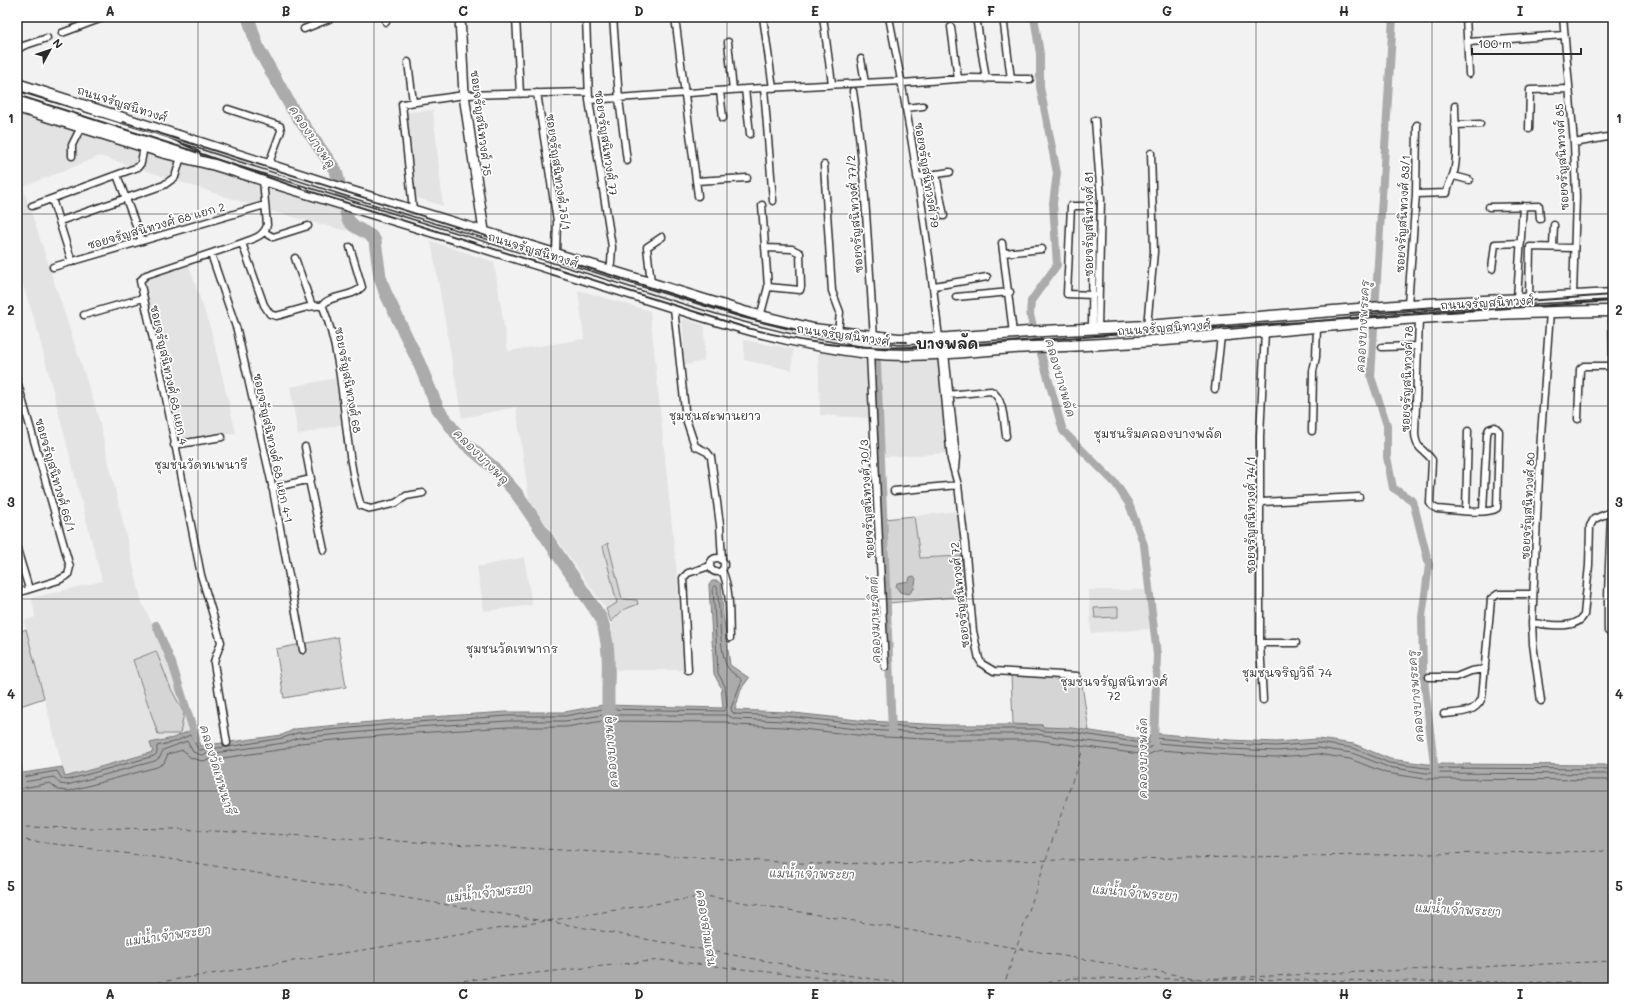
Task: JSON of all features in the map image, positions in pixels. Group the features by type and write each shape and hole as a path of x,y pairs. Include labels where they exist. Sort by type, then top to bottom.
{"main road":[{"name":"ถนนจรัญสนิทวงศ์","path":"17,84 165,131 268,166 556,253 760,317 838,333 898,339 940,338 1043,330 1147,326 1375,307 1517,298 1613,294"},
{"name":"ถนนจรัญสนิทวงศ์","path":"17,91 138,128 219,150"},
{"name":"ถนนจรัญสนิทวงศ์","path":"17,97 166,143 215,165"},
{"name":"ถนนจรัญสนิทวงศ์","path":"17,107 181,157 215,165 338,204 483,247 744,330 790,340 870,353 943,353 1221,336 1265,331 1419,319 1550,312 1613,311"},
{"path":"1175,324 1176,339"}],"street":[{"path":"62,32 105,17"},
{"path":"304,29 321,20 334,17"},
{"name":"ซอยจรัญสนิทวงศ์ 75","path":"460,17 464,96 484,231"},
{"path":"516,17 520,94"},
{"name":"ซอยจรัญสนิทวงศ์ 77","path":"586,17 588,92 612,247 612,263 609,270"},
{"path":"613,17 619,98 627,161"},
{"path":"675,17 698,196"},
{"path":"763,17 773,88"},
{"path":"823,17 832,84"},
{"name":"ซอยจรัญสนิทวงศ์ 79","path":"889,17 902,82 934,286 940,338"},
{"path":"976,17 984,79"},
{"path":"1003,17 1011,79"},
{"path":"1466,17 1469,74"},
{"name":"ซอยจรัญสนิทวงศ์ 85","path":"1563,17 1574,143 1576,197 1572,296"},
{"path":"951,26 958,79"},
{"path":"1468,42 1564,35"},
{"path":"17,50 23,46 47,38"},
{"path":"728,42 734,90"},
{"path":"861,59 865,83"},
{"path":"408,62 413,102"},
{"path":"589,100 832,84 958,79 1030,79"},
{"path":"764,88 773,201"},
{"path":"745,89 750,134"},
{"path":"1529,129 1530,90 1569,89"},
{"path":"720,91 722,118"},
{"name":"ซอยจรัญสนิทวงศ์ 77/2","path":"853,91 864,171 874,337"},
{"path":"413,210 402,104 464,96 588,92"},
{"name":"ซอยจรัญสนิทวงศ์ 75/1","path":"537,94 557,220 556,253"},
{"path":"906,108 923,106"},
{"path":"1416,194 1447,193 1448,184 1454,176 1456,165 1455,106"},
{"path":"228,109 280,126 280,131 268,166"},
{"name":"ซอยจรัญสนิทวงศ์ 81","path":"1095,120 1101,192 1095,329"},
{"path":"1455,125 1480,124"},
{"name":"ซอยจรัญสนิทวงศ์ 83/1","path":"1408,305 1416,194 1418,125"},
{"path":"72,156 72,145 81,127"},
{"path":"1574,143 1613,136"},
{"path":"32,206 138,167 141,163 144,146"},
{"path":"1147,326 1154,252 1151,152"},
{"path":"60,221 125,200 171,181 174,177 181,157"},
{"path":"824,165 832,290 840,312 838,333"},
{"path":"917,177 950,172"},
{"path":"936,174 944,216"},
{"path":"117,175 125,200 142,241"},
{"path":"1454,176 1469,180"},
{"path":"696,181 747,178"},
{"path":"263,180 267,225 264,232 242,242 264,305 270,314 276,316 312,306 322,306 326,301 357,292 362,288 350,247"},
{"path":"52,199 72,262"},
{"name":"ซอยจรัญสนิทวงศ์ 68 แยก 2","path":"53,267 265,205"},
{"path":"760,317 768,286 762,205"},
{"path":"1093,295 1067,294 1071,206 1093,206 1093,295 1095,329"},
{"path":"1517,298 1523,206"},
{"path":"1489,207 1539,206 1540,219"},
{"path":"1553,247 1554,225"},
{"path":"264,232 273,237 308,226"},
{"path":"651,283 647,247 662,237"},
{"name":"ซอยจรัญสนิทวงศ์ 68 แยก 4","path":"227,743 214,663 214,658 219,652 221,642 201,576 163,383 140,281 143,277 212,254 242,242"},
{"path":"1002,243 1010,292 1014,333"},
{"path":"1492,268 1495,244 1521,243"},
{"path":"1529,298 1530,247 1574,248"},
{"path":"765,248 792,249 800,254 800,290 768,286"},
{"path":"1004,254 1042,249"},
{"name":"ซอยจรัญสนิทวงศ์ 68 แยก 4-1","path":"212,254 238,330 272,488 303,650"},
{"path":"295,258 312,306"},
{"path":"934,286 987,277"},
{"path":"956,297 1010,292"},
{"path":"84,315 143,298"},
{"name":"ซอยจรัญสนิทวงศ์ 68","path":"322,306 326,313 338,368 345,426 361,506 371,509 377,508 396,503 406,496 423,493"},
{"path":"674,308 686,418 695,446 707,452 712,458 720,525 722,560 724,564 722,570 727,581 730,638"},
{"path":"1613,311 1613,357"},
{"name":"ซอยจรัญสนิทวงศ์ 80","path":"1541,701 1533,644 1532,623 1541,435 1550,312"},
{"name":"ซอยจรัญสนิทวงศ์ 78","path":"1419,319 1415,441 1422,452 1432,460 1430,503 1438,509 1483,511 1493,511 1497,506 1499,432 1498,429 1492,427 1487,434 1483,511"},
{"path":"1312,431 1313,370 1316,357 1317,328"},
{"name":"ซอยจรัญสนิทวงศ์ 74/1","path":"1263,700 1260,643 1261,416 1265,331"},
{"path":"1215,389 1221,336"},
{"path":"1382,347 1418,346"},
{"name":"ซอยจรัญสนิทวงศ์ 70/3","path":"870,353 885,667"},
{"name":"ซอยจรัญสนิทวงศ์ 72","path":"943,353 951,460 958,485 976,651 982,664 994,671 1077,676"},
{"path":"1578,419 1580,369 1584,366 1613,366"},
{"name":"ซอยจรัญสนิทวงศ์ 66/1","path":"17,380 70,568 68,575 59,580 29,589"},
{"path":"947,395 990,391 994,393 1000,402 1006,436"},
{"path":"17,406 24,404"},
{"path":"1466,510 1468,431"},
{"path":"174,445 222,437"},
{"path":"305,447 311,479 309,480 324,550"},
{"path":"272,488 309,480"},
{"path":"894,491 958,485"},
{"path":"1261,502 1359,497"},
{"path":"1608,631 1607,605 1609,585 1610,512 1613,505"},
{"path":"1532,623 1574,624 1582,619 1589,565 1590,526 1594,519 1610,512"},
{"path":"17,549 29,589 17,593"},
{"path":"688,670 683,578 688,574 710,566 714,559 722,560"},
{"path":"710,566 714,572 722,570"},
{"path":"1444,714 1470,711 1477,707 1482,698 1491,599 1498,594 1533,594"},
{"path":"1260,643 1296,644"},
{"path":"1429,677 1456,677 1471,671 1485,669"}],"shaded area":[{"path":"17,110 341,209 352,231 270,211 100,156 23,187 97,412 142,603 161,641 194,729 173,738 150,743 153,752 65,777 24,621 35,617 32,598 102,581 36,325 17,267"},
{"path":"433,110 443,206 408,195 400,113"},
{"path":"431,241 494,262 508,351 584,339 578,290 650,311 678,585 684,670 616,670 611,622 606,609 529,500 516,407 462,418"},
{"path":"189,266 211,330 236,433 177,443 143,282 146,279"},
{"path":"682,318 705,326 704,361 685,365"},
{"path":"744,340 793,349 792,370 744,360"},
{"path":"818,352 879,361 940,359 947,453 883,457 881,419 820,415"},
{"path":"336,378 342,424 298,435 290,387"},
{"path":"957,511 961,556 920,558 914,516"},
{"path":"914,516 920,558 961,556 964,596 889,603 885,519"},
{"path":"608,543 622,599 637,600 638,604 623,610 611,622 606,609 617,603 603,546"},
{"path":"524,557 532,605 484,611 477,567"},
{"path":"1089,590 1147,590 1149,629 1091,633"},
{"path":"1118,607 1118,617 1095,618 1094,608"},
{"path":"26,629 44,698 17,707 17,633"},
{"path":"338,637 346,687 284,698 276,649"},
{"path":"156,651 171,689 184,713 180,734 158,734 133,660"},
{"path":"1011,675 1081,678 1089,731 1042,727 1042,725 1013,724"}],"water":[{"path":"914,576 916,579 914,589 909,594 900,592 896,587 897,583 909,581 910,577"},
{"path":"712,581 718,581 721,584 723,614 730,665 749,678 741,689 735,710 785,712 867,721 945,725 1042,725 1042,727 1072,728 1148,740 1151,733 1230,740 1276,742 1318,739 1354,744 1390,759 1427,764 1613,765 1613,988 17,988 17,774 62,767 65,777 153,752 150,743 173,738 194,729 200,746 282,735 295,729 415,718 507,712 565,712 603,705 723,708 721,687 714,674 709,585"}],"waterway":[{"name":"คลองบางพลู","path":"248,17 258,48 293,110 336,171 348,220 354,226 371,236 375,241 380,277 385,292 419,363 438,409 461,440 494,468 517,494 601,618 605,632 608,658 609,723"},
{"name":"คลองบางพลัด","path":"1034,17 1040,54 1040,87 1057,173 1053,203 1057,265 1031,301 1030,315 1063,431 1116,484 1129,504 1144,545 1157,655 1154,743"},
{"name":"คลองบางพระครู","path":"1393,17 1371,377 1387,425 1387,457 1393,488 1413,501 1429,565 1422,617 1423,670 1435,773"},
{"name":"คลองมานะจิตต์","path":"877,363 892,732"},
{"name":"คลองวัดเทพนารี","path":"156,625 172,663 196,739"},
{"path":"17,764 22,784"}],"ferry route":[{"path":"1003,988 1083,749"},
{"path":"17,827 177,829 818,864 1613,851"},
{"path":"17,839 184,861 544,921"},
{"path":"122,988 705,896 1201,979 1613,961"},
{"path":"547,921 826,972 933,988"},
{"path":"392,988 661,960 912,988"},
{"path":"1021,988 1072,978 1196,979"},
{"path":"1214,979 1613,983"}],"railway":[{"path":"17,95 190,150 293,186 747,328 796,339 830,344 880,347 948,346 1613,301"},
{"path":"123,122 751,319 789,328 847,338 887,342 907,342"},
{"path":"1350,313 1613,295"}],"district":[{"name":"บางพลัด","path":"947,344"},
{"name":"ชุมชนสะพานยาว","path":"715,416"},
{"name":"ชุมชนริมคลองบางพลัด","path":"1158,434"},
{"name":"ชุมชนวัดทเพนารี","path":"201,465"},
{"name":"ชุมชนวัดเทพากร","path":"512,649"},
{"name":"ชุมชนจริญวิถี 74","path":"1287,673"},
{"name":"ชุมชนจรัญสนิทวงศ์ 72","path":"1114,689"}],"water label":[{"name":"แม่น้ำเจ้าพระยา","path":"812,874"},
{"name":"แม่น้ำเจ้าพระยา","path":"489,893"},
{"name":"แม่น้ำเจ้าพระยา","path":"1135,893"},
{"name":"แม่น้ำเจ้าพระยา","path":"1458,910"},
{"name":"คลองสามเสน","path":"706,928"},
{"name":"แม่น้ำเจ้าพระยา","path":"168,936"}]}
